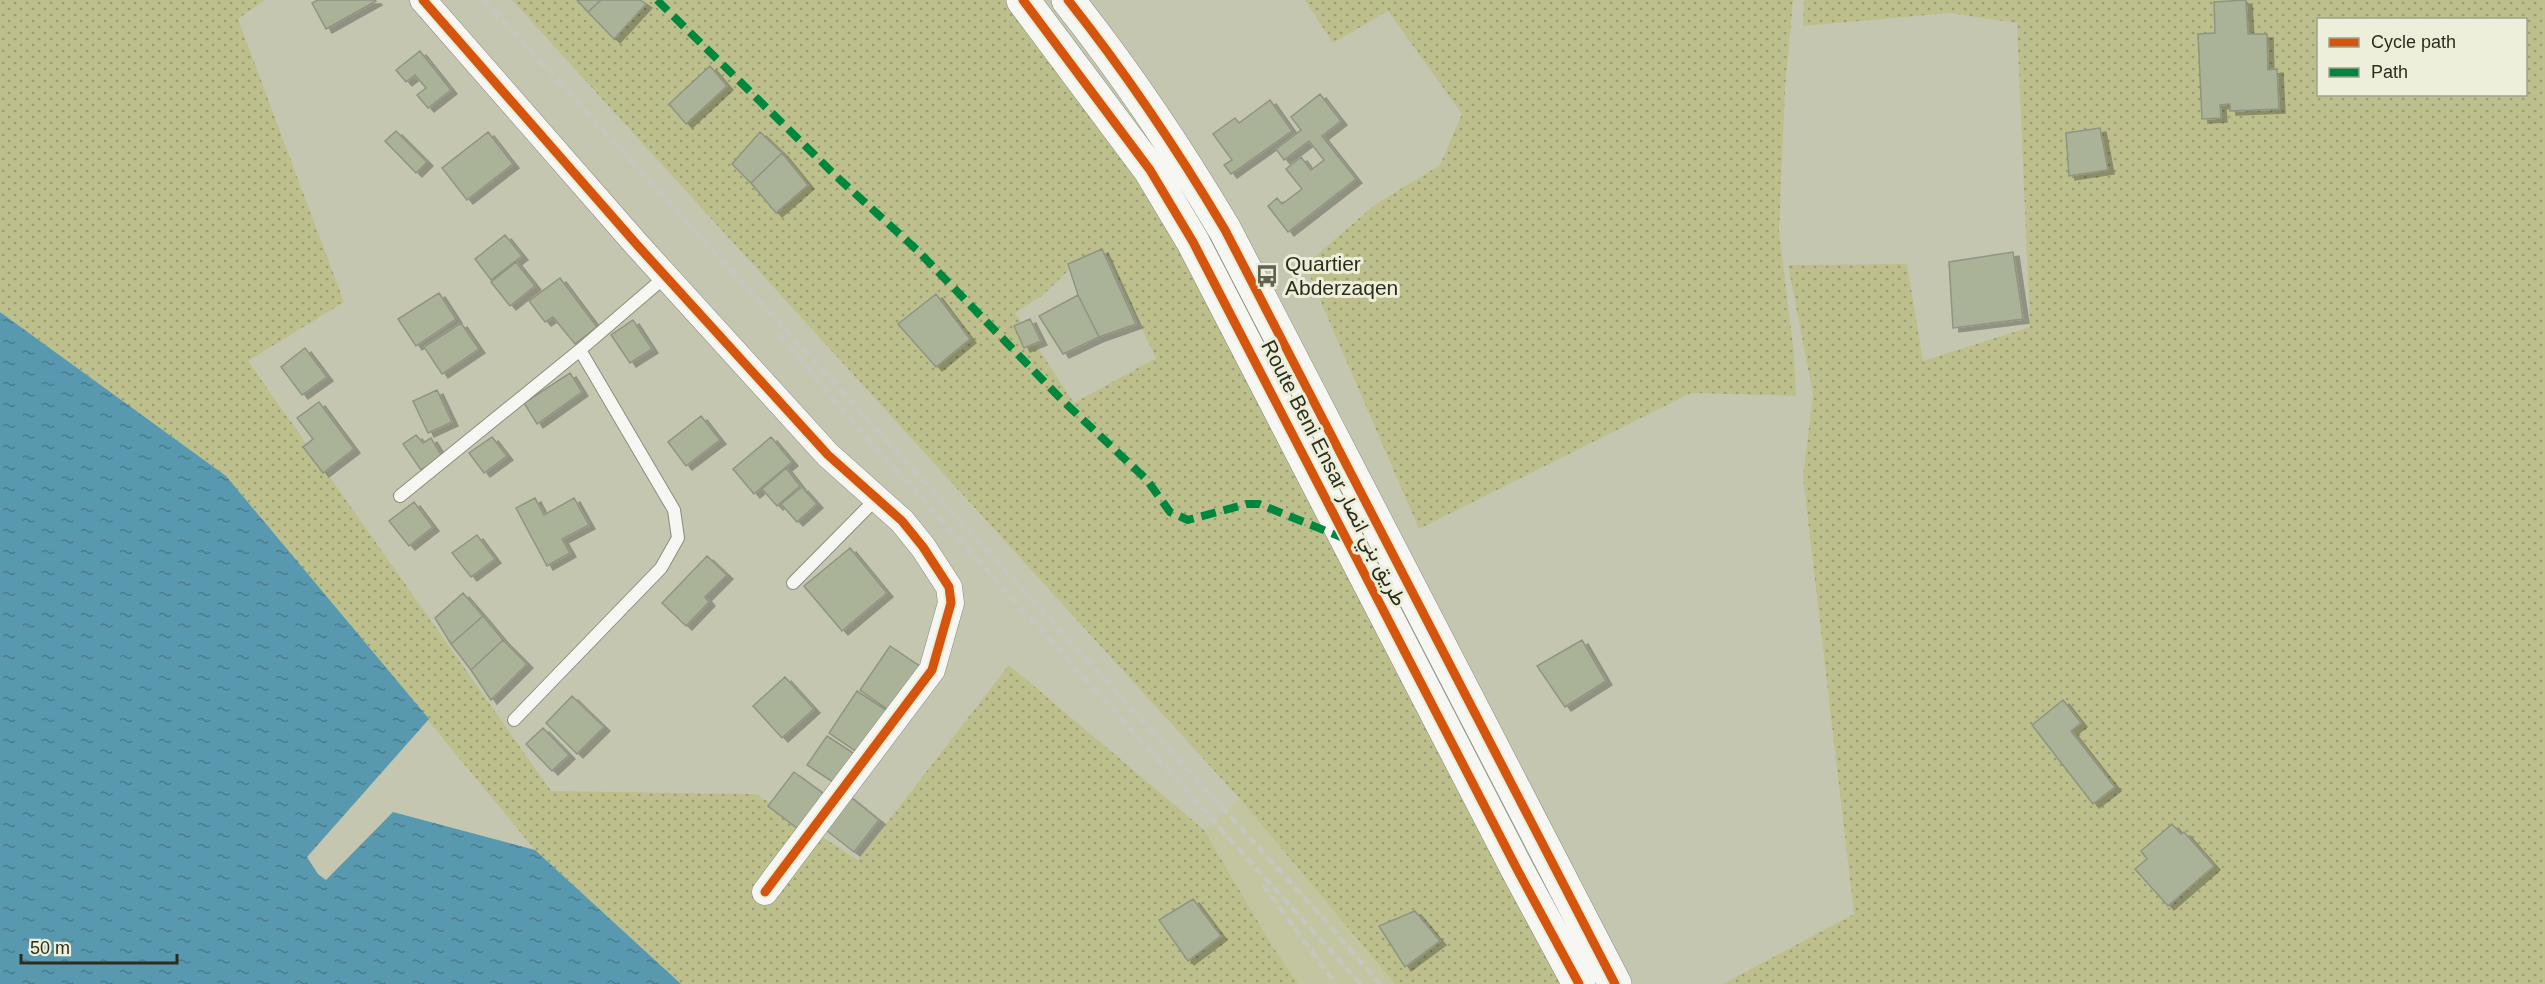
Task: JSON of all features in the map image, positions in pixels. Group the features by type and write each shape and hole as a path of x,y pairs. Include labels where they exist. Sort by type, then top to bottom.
{"highway":[{"name":"Route Beni Ensar طريق بني انصار","path":"1023,0 1150,170 1193,242 1512,860 1579,984"},
{"name":"Route Beni Ensar طريق بني انصار","path":"1068,0 1152,112 1225,230 1615,984"}],"street":[{"path":"423,0 666,276 828,455 909,529 949,587 951,603 932,670 765,892"}],"lane":[{"path":"400,496 580,350 666,276"},
{"path":"514,720 661,568 678,538 674,510 580,350"},
{"path":"793,583 877,498"}],"shaded area":[{"path":"0,0 265,0 238,19 344,302 248,361 551,791 756,794 858,860 1009,665 1204,830 1271,944 1298,984 681,984 535,850 226,476 0,312"},
{"path":"512,0 1012,0 1162,211 1567,984 1395,984 1240,799","holes":["1106,253 1156,358 1074,403 1015,313 1043,295 1075,264"]},
{"path":"1305,0 1793,0 1785,90 1779,231 1794,353 1796,396 1691,393 1419,529 1305,265 1376,204 1440,165 1462,114 1388,11 1333,43"},
{"path":"1804,0 2545,0 2545,984 1723,984 1854,914 1803,477 1813,394 1788,265 1907,264 1923,361 2030,327 2017,23 1950,13 1803,26"},
{"path":"1240,799 1395,984 1298,984 1271,944 1204,830"}],"water":[{"path":"0,312 226,476 429,719 307,857 318,874 326,880 393,812 535,850 681,984 0,984"}],"building":[{"path":"318,0 376,1 326,29 312,3"},
{"path":"577,0 601,0 588,12"},
{"path":"601,0 640,0 646,4 614,39 588,12"},
{"path":"2246,0 2248,34 2267,34 2268,70 2277,69 2279,109 2230,111 2230,104 2220,105 2221,118 2202,119 2198,34 2215,33 2214,2"},
{"path":"420,51 451,90 428,108 417,95 426,88 415,75 406,82 396,70"},
{"path":"710,66 727,86 686,124 669,104"},
{"path":"1320,94 1341,121 1322,136 1356,179 1288,232 1268,206 1277,198 1282,204 1302,189 1286,169 1301,157 1311,170 1324,160 1309,141 1284,160 1276,149 1301,130 1291,117"},
{"path":"1270,100 1292,131 1231,174 1224,165 1232,160 1213,134 1235,118 1239,123"},
{"path":"2100,128 2108,170 2069,176 2066,133"},
{"path":"396,131 427,162 416,173 385,141"},
{"path":"488,132 513,164 467,200 442,168"},
{"path":"760,132 782,153 751,183 732,164"},
{"path":"782,153 808,185 776,213 751,183"},
{"path":"505,235 522,256 491,280 475,259"},
{"path":"1102,249 1136,324 1099,337 1078,295 1068,264"},
{"path":"2013,252 2023,319 1953,328 1949,262"},
{"path":"516,262 535,286 510,306 491,282"},
{"path":"560,278 597,327 575,344 553,317 545,322 529,301"},
{"path":"439,293 456,319 416,346 398,319"},
{"path":"936,294 970,339 936,367 898,324"},
{"path":"1078,295 1099,337 1063,354 1039,316"},
{"path":"1030,319 1041,341 1024,348 1014,326"},
{"path":"633,320 652,349 630,363 611,335"},
{"path":"461,323 479,349 442,374 424,347"},
{"path":"305,348 327,377 302,395 281,367"},
{"path":"570,373 582,392 537,424 524,403"},
{"path":"437,390 452,422 428,433 413,401"},
{"path":"319,402 354,449 323,473 303,447 313,439 297,418"},
{"path":"701,416 720,440 686,466 668,442"},
{"path":"416,435 423,443 431,438 442,456 421,470 403,444"},
{"path":"492,437 507,456 484,473 469,453"},
{"path":"771,437 792,462 754,494 733,469"},
{"path":"786,468 800,486 777,506 762,489"},
{"path":"802,487 817,504 797,522 781,504"},
{"path":"535,498 544,515 574,498 589,525 562,539 570,553 547,566 516,508"},
{"path":"414,502 433,527 409,546 389,521"},
{"path":"477,535 495,559 471,577 452,553"},
{"path":"850,548 887,593 842,631 804,586"},
{"path":"707,556 727,575 705,597 709,602 686,626 662,603"},
{"path":"463,593 483,616 451,644 435,618"},
{"path":"483,616 503,640 471,670 451,644"},
{"path":"503,640 527,664 491,700 471,670"},
{"path":"1582,640 1606,681 1565,707 1537,666"},
{"path":"890,646 921,667 890,711 860,690"},
{"path":"785,677 814,709 782,738 753,706"},
{"path":"857,691 889,712 860,754 829,733"},
{"path":"572,696 604,727 577,754 546,723"},
{"path":"2063,700 2081,723 2071,731 2115,787 2093,804 2032,725"},
{"path":"543,728 569,755 552,771 526,744"},
{"path":"827,736 856,755 836,784 807,765"},
{"path":"794,772 828,797 802,832 768,806"},
{"path":"848,795 879,820 854,852 822,827"},
{"path":"2172,824 2181,834 2184,832 2214,866 2168,906 2135,869 2147,859 2141,851"},
{"path":"1193,899 1221,936 1188,961 1159,920"},
{"path":"1415,911 1440,941 1405,967 1379,926"}],"railway":[{"path":"484,0 1323,918 1380,984"},
{"path":"779,334 842,410 1361,984"},
{"path":"1263,885 1336,984"}],"marked path":[{"path":"657,0 837,177 917,250 1063,401 1147,480 1170,512 1188,520 1247,504 1259,504 1346,539"}],"cycle path":[{"path":"423,0 638,246 828,455 902,521 923,547 949,587 951,603 932,670 765,892"},
{"path":"1023,0 1150,170 1193,242 1518,871 1579,984"},
{"path":"1068,0 1150,112 1225,230 1615,984"}],"place":[{"name":"Quartier Abderzaqen","path":"1267,276"}]}
